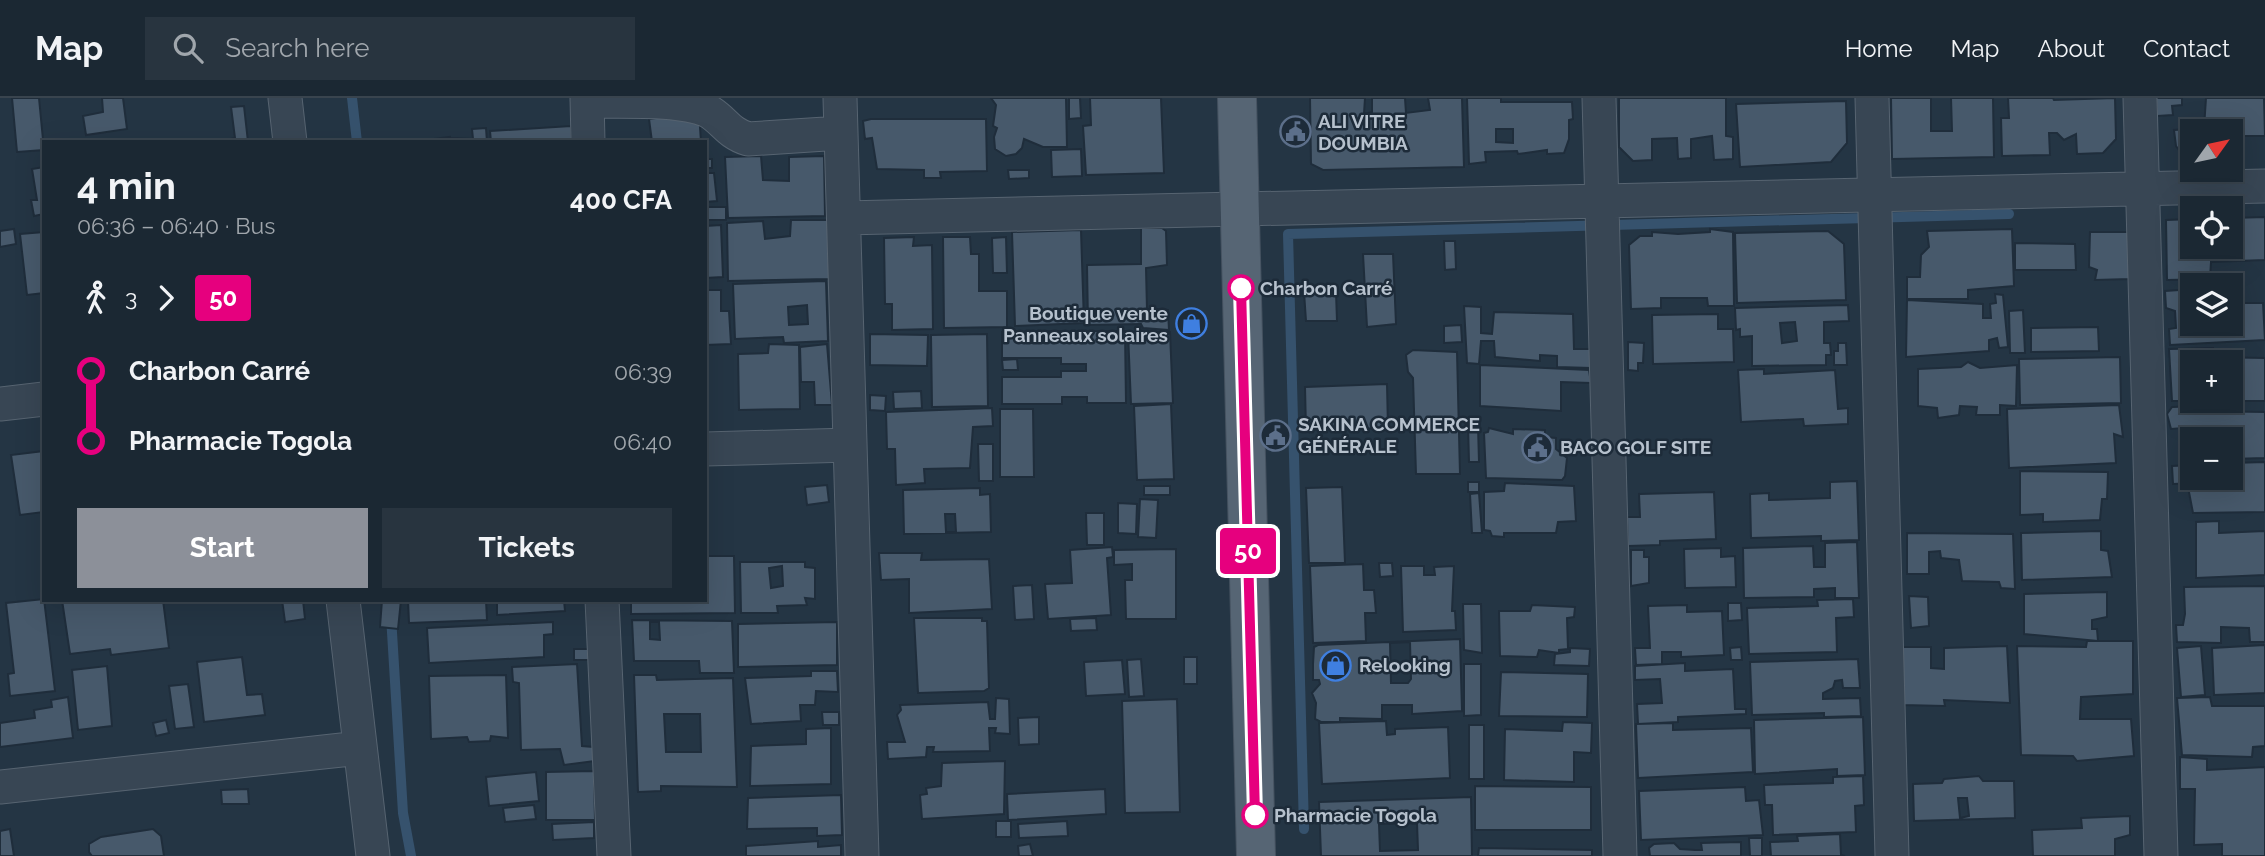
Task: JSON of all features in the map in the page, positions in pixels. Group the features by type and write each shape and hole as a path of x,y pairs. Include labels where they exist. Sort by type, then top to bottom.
{"main road":[{"path":"1237,98 1256,856"}],"street":[{"path":"285,98 290,140"},
{"path":"840,98 862,856"},
{"path":"1599,98 1620,856"},
{"path":"1872,98 1892,856"},
{"path":"2140,98 2161,856"},
{"path":"588,140 587,99 686,104 709,112 733,134 748,139 841,132"},
{"path":"844,218 2265,186"},
{"path":"0,404 42,399"},
{"path":"707,449 850,445"},
{"path":"343,602 373,856"},
{"path":"602,602 614,856"},
{"path":"0,787 360,748"}],"building":[{"path":"12,98 39,98 42,150 17,152"},
{"path":"102,98 123,98 127,129 86,135 83,116 103,112"},
{"path":"991,98 1066,98 1067,147 1043,147 1024,139 1022,148 1016,154 1006,156 995,149 994,137 997,128 993,126 996,105"},
{"path":"1069,98 1080,98 1081,118 1069,119"},
{"path":"1090,98 1161,98 1164,173 1086,175 1083,126 1091,125"},
{"path":"1310,98 1365,98 1364,114 1372,112 1372,98 1405,98 1406,113 1430,110 1428,98 1462,98 1464,167 1323,170 1311,164"},
{"path":"1467,98 1501,98 1501,102 1572,102 1573,119 1569,120 1569,139 1564,153 1547,154 1547,150 1518,154 1517,151 1485,152 1486,162 1469,164","holes":["1496,129 1513,129 1513,143 1496,142"]},
{"path":"1619,98 1726,98 1726,136 1733,137 1733,159 1714,160 1712,136 1691,139 1691,158 1678,159 1677,138 1652,139 1652,160 1633,161 1619,147"},
{"path":"1891,98 1931,98 1931,131 1952,131 1951,98 1993,98 1994,157 1892,159"},
{"path":"2008,98 2115,98 2116,139 2103,153 2077,154 2076,134 2064,140 2057,133 2049,133 2050,155 2002,156 2001,118 2009,118"},
{"path":"2156,98 2182,98 2182,105 2172,106 2173,115 2157,116"},
{"path":"2206,98 2264,98 2265,136 2244,136 2244,119 2205,119"},
{"path":"1846,101 1847,143 1831,162 1740,167 1736,104"},
{"path":"244,106 248,140 226,140 235,138 231,107"},
{"path":"699,112 701,140 652,140 649,119"},
{"path":"986,119 987,171 940,172 941,178 924,178 924,170 877,169 872,138 865,139 863,121"},
{"path":"571,126 572,140 491,140 490,131"},
{"path":"486,128 487,140 452,140 473,139 472,129"},
{"path":"2174,130 2180,130 2180,150 2176,146"},
{"path":"1081,149 1082,176 1052,177 1051,150"},
{"path":"761,156 763,180 789,181 789,157 824,156 825,216 728,218 725,157"},
{"path":"707,159 712,159 712,168 707,168"},
{"path":"42,167 42,214 34,216 31,200 37,200 32,169"},
{"path":"1008,170 1029,170 1029,178 1009,179"},
{"path":"707,173 714,173 717,201 707,202"},
{"path":"707,207 726,207 726,220 707,220"},
{"path":"2265,217 2265,260 2211,262 2210,273 2180,273 2180,280 2167,280 2166,220 2180,219 2180,259 2243,259 2243,218"},
{"path":"791,220 828,220 830,279 728,281 727,223 763,221 765,239 790,236"},
{"path":"721,225 723,277 707,278 707,226"},
{"path":"1141,228 1162,228 1166,231 1167,265 1146,268 1147,309 1168,310 1169,330 1143,328 1141,324 1088,325 1087,265 1141,264"},
{"path":"14,229 16,244 0,247 0,231"},
{"path":"1710,229 1733,232 1734,306 1708,306 1707,298 1661,298 1661,308 1631,309 1629,245 1640,236 1652,236 1652,232 1678,234 1710,232"},
{"path":"2012,229 2014,286 1968,290 1968,299 1907,299 1907,277 1920,277 1921,255 1929,247 1927,231"},
{"path":"1081,230 1084,323 1015,326 1012,232"},
{"path":"1828,231 1844,244 1846,300 1737,303 1735,233"},
{"path":"42,232 42,293 27,295 20,234"},
{"path":"2090,232 2130,232 2130,279 2095,280 2097,270 2089,267"},
{"path":"914,237 913,246 932,245 933,329 892,330 892,304 885,304 884,238"},
{"path":"943,237 970,237 971,254 979,254 979,291 1007,291 1007,327 944,328"},
{"path":"1006,237 1007,273 993,273 992,238"},
{"path":"1444,241 1455,241 1456,269 1445,270"},
{"path":"2015,243 2075,244 2076,270 2015,270"},
{"path":"1363,254 1393,254 1396,324 1367,327"},
{"path":"826,281 828,341 784,343 783,337 735,339 733,284","holes":["807,305 808,324 789,325 788,307"]},
{"path":"707,290 721,290 721,311 729,311 731,344 707,345"},
{"path":"2180,290 2180,336 2243,336 2243,303 2263,303 2265,340 2170,345 2169,329 2176,328 2175,311 2166,308 2165,291"},
{"path":"1304,292 1336,292 1337,321 1306,321"},
{"path":"1995,294 2003,295 2008,347 1999,348 1997,338 1989,340 1989,351 1906,357 1907,300 1983,304 1983,318 1991,318 1990,304 1996,303"},
{"path":"1848,305 1849,321 1824,322 1824,343 1830,343 1831,355 1826,355 1826,365 1752,366 1752,336 1740,337 1740,329 1736,330 1735,308","holes":["1795,322 1797,341 1782,343 1780,323"]},
{"path":"1464,306 1481,307 1481,333 1492,334 1494,312 1573,314 1574,349 1590,349 1591,368 1557,367 1557,356 1540,355 1540,361 1495,357 1494,341 1481,341 1479,364 1467,363"},
{"path":"2023,310 2025,353 2010,353 2009,311"},
{"path":"1718,314 1718,329 1733,329 1734,362 1653,364 1652,315"},
{"path":"1461,325 1462,342 1444,343 1444,326"},
{"path":"2098,327 2099,351 2031,352 2031,328"},
{"path":"1060,331 1060,338 1085,338 1085,331 1125,331 1126,403 1087,403 1087,397 1062,397 1062,404 1002,404 1002,377 1061,377 1061,371 1086,371 1086,364 1061,364 1061,358 1002,358 1002,332"},
{"path":"1170,332 1173,403 1131,404 1128,333"},
{"path":"870,334 928,335 927,366 870,365"},
{"path":"987,334 988,406 932,407 931,335"},
{"path":"1628,342 1644,343 1643,363 1638,363 1638,371 1628,370"},
{"path":"1838,343 1846,343 1847,365 1834,365 1834,351 1838,351"},
{"path":"769,344 799,345 800,409 739,410 738,354 768,353"},
{"path":"827,344 832,405 815,405 814,382 801,382 800,347"},
{"path":"2213,348 2180,350 2180,401 2172,401 2169,349"},
{"path":"1413,350 1457,352 1460,474 1416,474 1413,378 1408,372 1406,355"},
{"path":"2120,357 2121,403 2020,405 2019,359"},
{"path":"2243,358 2265,358 2265,401 2243,401"},
{"path":"1017,359 1018,370 1003,370 1002,360"},
{"path":"1968,362 1980,368 2017,365 2016,406 2000,405 2000,415 1976,415 1977,407 1960,406 1959,415 1938,418 1937,408 1918,406 1918,369 1961,367"},
{"path":"1480,365 1589,370 1591,383 1561,382 1561,411 1480,406"},
{"path":"1764,369 1764,374 1835,370 1838,409 1848,408 1848,424 1804,426 1803,419 1741,422 1738,370"},
{"path":"1387,384 1388,428 1306,430 1305,387"},
{"path":"921,391 922,408 894,409 893,392"},
{"path":"870,395 886,396 885,411 870,410"},
{"path":"1171,404 1174,479 1137,480 1134,406"},
{"path":"2119,405 2123,437 2114,434 2116,463 2009,468 2007,409"},
{"path":"2172,407 2180,407 2180,413 2265,412 2265,458 2243,459 2243,427 2171,429 2167,414"},
{"path":"992,408 993,426 973,427 970,468 924,469 925,483 896,485 895,449 887,449 886,412"},
{"path":"1000,409 1033,409 1034,477 1000,477"},
{"path":"1468,425 1478,425 1479,462 1469,462"},
{"path":"1489,428 1513,434 1513,429 1545,430 1545,437 1556,438 1556,449 1567,458 1565,476 1562,480 1486,478 1484,433 1488,432"},
{"path":"978,444 993,444 993,481 979,481"},
{"path":"42,451 42,512 20,515 11,455"},
{"path":"2265,462 2265,512 2193,513 2189,490 2243,490 2243,463"},
{"path":"2172,466 2180,466 2180,484 2173,484"},
{"path":"2020,471 2108,472 2107,499 2102,499 2100,520 2043,522 2043,514 2020,515"},
{"path":"1857,481 1859,540 1821,541 1821,536 1751,538 1750,494 1769,493 1769,500 1830,498 1830,482"},
{"path":"1468,482 1479,482 1479,492 1468,492"},
{"path":"1505,483 1574,486 1576,521 1558,522 1556,533 1504,533 1504,537 1492,536 1490,531 1484,530 1484,492 1504,491"},
{"path":"827,485 829,502 807,505 805,487"},
{"path":"1144,486 1170,486 1170,495 1144,495"},
{"path":"1342,487 1345,563 1309,563 1306,488"},
{"path":"980,488 980,495 990,494 991,532 904,534 903,490","holes":["945,514 955,514 956,532 946,532"]},
{"path":"1714,492 1716,539 1660,541 1660,545 1628,546 1627,517 1640,517 1639,494"},
{"path":"1479,493 1482,533 1472,533 1470,494"},
{"path":"1140,499 1158,500 1156,538 1138,537"},
{"path":"1118,503 1137,504 1136,534 1118,533"},
{"path":"1086,513 1104,513 1104,545 1087,545"},
{"path":"2219,521 2219,533 2265,531 2265,575 2196,578 2196,522"},
{"path":"2101,531 2101,550 2108,551 2112,577 2022,580 2021,533"},
{"path":"1907,533 2013,534 2015,589 2001,588 1999,582 1962,581 1959,560 1941,558 1940,551 1929,552 1929,574 1907,574"},
{"path":"1857,542 1859,598 1835,598 1835,588 1814,589 1814,597 1744,598 1743,548 1813,546 1814,567 1825,567 1825,543"},
{"path":"1112,547 1113,557 1107,558 1111,615 1048,619 1045,584 1072,583 1070,550"},
{"path":"1721,548 1721,557 1735,556 1736,587 1685,588 1684,549"},
{"path":"1176,549 1176,619 1126,619 1125,580 1132,580 1132,564 1114,565 1114,550"},
{"path":"1631,550 1644,550 1644,557 1649,557 1649,583 1631,586"},
{"path":"879,553 922,553 921,560 989,559 992,609 909,613 909,579 881,580"},
{"path":"707,556 734,556 735,613 631,614 631,602 707,602"},
{"path":"740,562 805,562 805,567 815,568 815,599 805,598 807,605 777,606 778,613 741,613","holes":["782,566 783,586 771,588 769,568"]},
{"path":"1379,563 1392,563 1393,576 1380,577"},
{"path":"1363,564 1364,590 1374,590 1376,613 1365,613 1366,641 1313,643 1310,566"},
{"path":"1401,566 1424,566 1424,575 1435,575 1434,567 1454,566 1452,611 1455,611 1456,630 1403,632"},
{"path":"1032,585 1034,619 1015,620 1013,586"},
{"path":"2265,586 2265,642 2250,642 2249,628 2221,627 2221,643 2177,642 2176,625 2183,625 2185,614 2184,587"},
{"path":"2107,592 2107,617 2092,620 2092,629 2097,629 2098,641 2024,634 2024,594"},
{"path":"1909,596 1928,597 1929,626 1911,628"},
{"path":"42,599 44,602 55,691 10,696 8,674 14,673 6,603"},
{"path":"1853,599 1854,617 1836,618 1837,652 1749,654 1747,608 1818,606 1817,600"},
{"path":"62,602 163,602 169,648 111,655 110,649 70,654"},
{"path":"282,602 303,602 305,619 285,622"},
{"path":"382,602 401,602 398,629 380,627"},
{"path":"408,602 486,602 487,620 409,623"},
{"path":"497,602 564,602 565,611 497,615"},
{"path":"1728,603 1741,603 1742,620 1728,621"},
{"path":"1463,604 1481,604 1482,653 1464,650"},
{"path":"1532,605 1575,607 1574,617 1567,618 1568,649 1559,650 1559,653 1539,650 1537,657 1500,656 1499,611 1530,611"},
{"path":"1687,605 1687,612 1722,611 1724,655 1681,657 1681,652 1662,652 1662,664 1636,665 1635,648 1650,648 1648,606"},
{"path":"914,618 982,618 982,621 987,621 989,688 984,691 918,693"},
{"path":"1096,618 1097,630 1071,631 1070,619"},
{"path":"632,620 732,621 734,673 700,673 699,661 634,661","holes":["650,622 659,622 660,640 650,639"]},
{"path":"553,622 553,634 544,635 544,657 429,663 427,628"},
{"path":"837,622 837,665 738,667 738,624"},
{"path":"1460,639 1462,711 1412,714 1412,705 1382,705 1382,719 1340,718 1340,722 1321,722 1315,719 1316,703 1312,693 1320,684 1319,680 1313,680 1314,647","holes":["1410,642 1411,679 1408,683 1391,683 1390,643"]},
{"path":"2087,641 2133,641 2133,694 2081,697 2080,719 2131,719 2134,756 2077,761 2073,756 2021,755 2017,646 2086,647"},
{"path":"2265,645 2265,693 2214,695 2212,648"},
{"path":"2007,646 2010,703 1944,700 1945,706 1902,705 1901,647 1931,647 1931,668 1944,669 1944,648"},
{"path":"2201,646 2205,695 2181,697 2177,648"},
{"path":"1741,647 1742,660 1731,660 1730,648"},
{"path":"1570,648 1590,649 1589,666 1554,665 1555,654 1570,652"},
{"path":"574,649 591,649 591,660 574,660"},
{"path":"242,657 247,695 262,694 265,715 204,722 197,662"},
{"path":"1184,657 1197,657 1197,684 1184,684"},
{"path":"1141,659 1144,696 1129,697 1127,660"},
{"path":"1858,659 1860,688 1843,688 1842,680 1835,681 1833,688 1823,693 1823,699 1860,698 1861,716 1824,717 1824,713 1752,715 1750,662"},
{"path":"1122,660 1125,694 1086,696 1084,662"},
{"path":"1685,663 1685,671 1733,669 1735,709 1746,709 1746,714 1678,717 1678,722 1638,724 1637,704 1662,703 1660,679 1635,680 1635,666"},
{"path":"577,664 582,746 594,747 595,761 564,765 560,749 521,750 519,683 513,682 512,667"},
{"path":"1464,664 1481,664 1481,715 1464,716"},
{"path":"107,666 112,726 78,730 72,670"},
{"path":"811,671 837,671 838,692 816,691 815,705 800,705 801,721 751,724 745,678 811,676"},
{"path":"1501,672 1588,674 1587,717 1499,716"},
{"path":"506,675 508,738 491,736 490,741 469,742 467,737 431,739 429,676"},
{"path":"634,675 656,675 657,680 733,678 737,787 661,786 661,791 638,792","holes":["664,714 700,714 701,752 666,752"]},
{"path":"188,684 194,727 175,729 169,686"},
{"path":"68,697 73,738 0,747 0,723 35,718 34,710 52,707 51,700"},
{"path":"2210,697 2212,706 2265,706 2265,746 2253,747 2252,757 2182,755 2177,698"},
{"path":"996,698 1009,699 1010,734 995,733 996,728 989,728 990,751 933,752 934,747 927,747 926,757 888,759 887,742 905,742 897,715 901,710 900,705 988,702 990,719 995,719"},
{"path":"1177,699 1180,812 1125,813 1122,701"},
{"path":"822,712 839,712 839,725 823,725"},
{"path":"1039,717 1039,744 1019,745 1018,718"},
{"path":"1863,717 1865,775 1837,776 1837,769 1755,774 1754,720"},
{"path":"166,720 169,733 156,736 153,723"},
{"path":"1386,721 1387,735 1395,734 1395,729 1448,727 1450,778 1322,784 1319,723"},
{"path":"1563,722 1592,723 1591,753 1574,752 1574,782 1504,780 1505,729 1562,731"},
{"path":"1673,723 1673,730 1751,728 1753,772 1638,778 1636,724"},
{"path":"1469,725 1484,725 1484,779 1469,779"},
{"path":"831,728 831,784 750,786 751,746 806,744 806,729"},
{"path":"2180,757 2207,759 2207,770 2265,767 2265,856 2222,856 2222,844 2194,845 2195,789 2180,789"},
{"path":"1005,761 1004,814 922,819 920,795 927,794 926,788 941,786 942,763"},
{"path":"594,771 595,820 546,820 546,772"},
{"path":"536,772 539,801 489,806 486,777"},
{"path":"1863,776 1864,805 1855,806 1856,832 1773,835 1772,805 1765,805 1764,785 1833,783 1833,777"},
{"path":"1979,776 1983,781 2014,781 2015,818 1914,821 1913,784 1942,783 1944,779","holes":["1958,798 1967,798 1969,816 1960,818"]},
{"path":"1475,786 1591,787 1591,830 1475,830"},
{"path":"1745,787 1746,801 1759,800 1763,835 1641,840 1639,791"},
{"path":"248,789 249,804 222,804 221,790"},
{"path":"1105,789 1106,814 1008,820 1007,794"},
{"path":"841,795 842,835 817,836 817,828 747,829 748,798"},
{"path":"1471,797 1472,856 1321,856 1319,802","holes":["1417,823 1418,850 1380,851 1379,824"]},
{"path":"534,805 536,819 505,822 503,808"},
{"path":"2130,816 2130,835 2115,839 2115,856 2033,856 2032,830 2082,828 2081,818"},
{"path":"996,821 1011,821 1011,837 996,837"},
{"path":"1067,821 1068,836 1019,838 1018,824"},
{"path":"594,822 594,838 553,840 552,824"},
{"path":"10,829 14,856 0,856 0,831"},
{"path":"153,829 161,836 164,856 92,856 89,852 89,844 101,837"},
{"path":"1840,834 1841,855 1845,856 1771,856 1770,842 1798,841 1797,836"},
{"path":"1749,838 1762,838 1762,856 1750,856"},
{"path":"818,841 818,847 841,845 841,856 746,856 746,846"},
{"path":"1741,842 1741,856 1650,856 1649,848 1654,844 1674,843 1680,849 1702,850 1701,843"},
{"path":"1030,844 1033,856 1019,856 1018,846"},
{"path":"1479,848 1592,850 1592,856 1478,856"}],"waterway":[{"path":"352,98 357,140"},
{"path":"1304,829 1288,234 2009,214"},
{"path":"391,616 403,813 411,856"}],"bus line":[{"name":"50","path":"1241,288 1255,815"}],"place":[{"name":"ALI VITRE DOUMBIA","path":"1295,132"},
{"name":"Charbon Carré","path":"1241,288"},
{"name":"Boutique vente Panneaux solaires","path":"1191,324"},
{"name":"SAKINA COMMERCE GÉNÉRALE","path":"1275,435"},
{"name":"BACO GOLF SITE","path":"1537,447"},
{"name":"Relooking","path":"1336,665"},
{"name":"Pharmacie Togola","path":"1255,815"}]}
